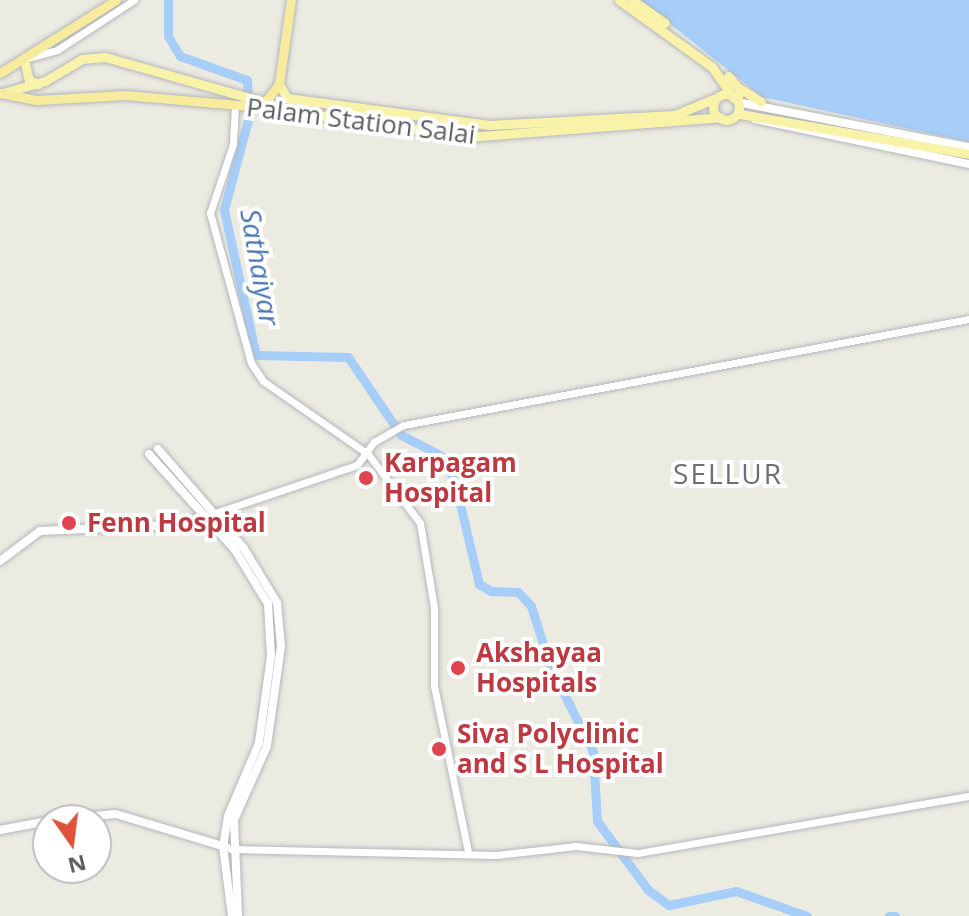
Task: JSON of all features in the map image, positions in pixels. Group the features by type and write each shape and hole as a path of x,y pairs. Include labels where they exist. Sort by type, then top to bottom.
{"highway":[{"path":"0,73 116,0"},
{"path":"264,104 279,84 291,0"},
{"name":"Palam Station Salai","path":"1,94 264,104"}],"main road":[{"path":"619,0 720,76 738,100 744,114 792,129 969,164"},
{"path":"632,0 739,88 761,102"},
{"path":"1,94 38,84 82,59 105,57 198,78 239,103"},
{"path":"24,59 29,80 38,84"},
{"path":"720,76 715,98 720,117"},
{"name":"Palam Station Salai","path":"279,84 287,98 489,125 675,115 715,98"},
{"path":"738,100 739,88"},
{"path":"715,98 761,102 969,147"},
{"path":"738,100 772,115"},
{"name":"Palam Station Salai","path":"264,104 468,137 744,114"},
{"path":"744,114 772,115 969,154"},
{"path":"158,449 211,515 263,592 272,636 259,743 228,816 232,916"},
{"path":"149,454 211,515"},
{"path":"0,561 40,531 172,525 211,515"},
{"path":"112,814 227,847"},
{"path":"0,830 32,824"},
{"path":"227,847 238,916"}],"street":[{"path":"24,59 57,50 134,0"},
{"path":"239,103 233,144 210,213 251,363 289,401 368,454 420,523 434,608 434,686 468,852"},
{"path":"211,515 337,474 368,454 386,433 404,425 969,319"},
{"path":"227,847 496,855 576,846 628,853 969,796"}],"water":[{"path":"640,0 969,0 969,142 762,97"}],"waterway":[{"name":"Sathaiyar","path":"168,0 168,36 180,56 247,80 249,116 224,210 256,355 348,357 401,435 440,455 454,479 479,584 491,591 518,592 531,606 550,666 593,752 597,821 648,890 669,905 736,891 807,916"},
{"name":"Sathaiyar","path":"889,916 895,916"}],"place":[{"name":"Karpagam Hospital","path":"366,478"},
{"name":"Fenn Hospital","path":"69,523"},
{"name":"Akshayaa Hospitals","path":"458,668"},
{"name":"Siva Polyclinic and S L Hospital","path":"439,749"}],"district":[{"name":"SELLUR","path":"728,473"}]}
